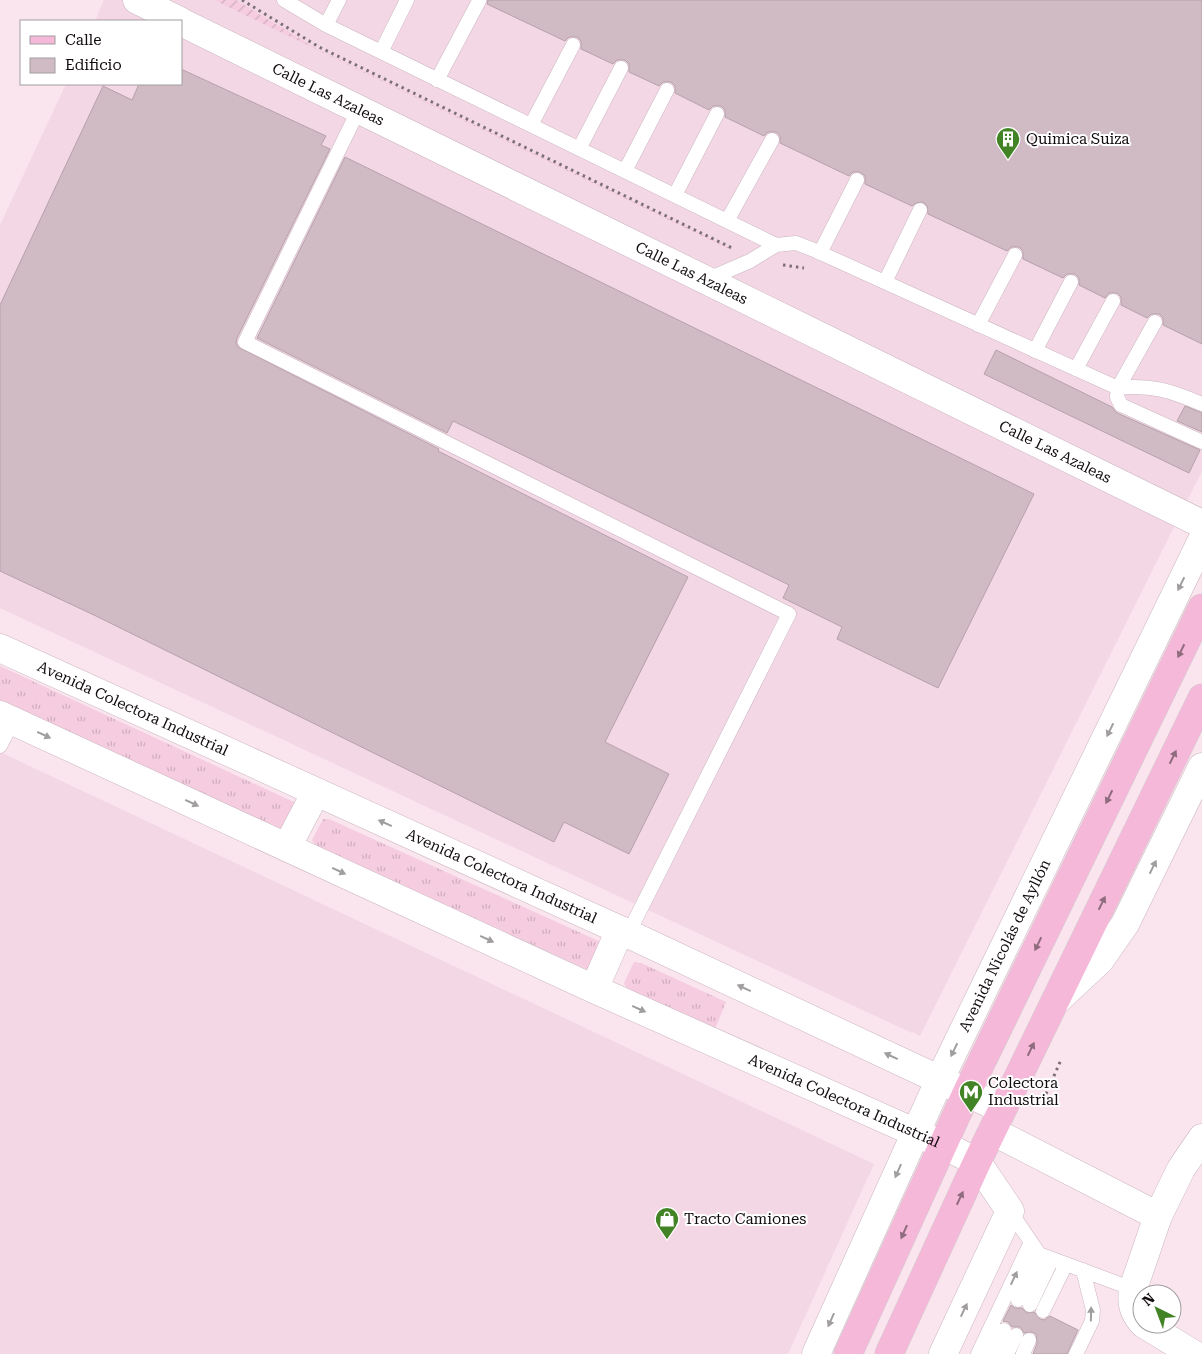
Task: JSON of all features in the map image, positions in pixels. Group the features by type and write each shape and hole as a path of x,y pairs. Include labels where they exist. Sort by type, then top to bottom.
{"main road":[{"name":"Calle Las Azaleas","path":"143,1 177,20"},
{"name":"Calle Las Azaleas","path":"182,22 1202,524"},
{"name":"Avenida Nicolás de Ayllón","path":"816,1354 940,1079 1202,540"},
{"name":"Avenida Nicolás de Ayllón","path":"848,1354 967,1092 1202,608"},
{"name":"Avenida Colectora Industrial","path":"0,648 624,932 967,1092 997,1120 1158,1216"},
{"path":"889,1354 976,1162 1202,698"},
{"name":"Avenida Colectora Industrial","path":"7,718 594,988 943,1145 976,1162"},
{"path":"1053,1004 1100,960 1124,924 1202,766"},
{"path":"287,847 316,792"},
{"path":"594,988 624,932"},
{"path":"1135,1284 1158,1216 1181,1169 1202,1138"},
{"path":"943,1354 1010,1212 976,1162"},
{"path":"1160,1334 1192,1354"}],"lane":[{"path":"284,0 326,25 380,52 776,245"},
{"path":"326,25 339,0"},
{"path":"380,52 407,0"},
{"path":"437,80 479,0"},
{"path":"530,125 572,45"},
{"path":"579,149 621,68"},
{"path":"625,171 667,90"},
{"path":"359,109 245,342 789,614 624,932"},
{"path":"675,195 718,114"},
{"path":"728,221 772,140"},
{"path":"820,253 857,180"},
{"path":"884,282 920,210"},
{"path":"706,280 750,261 776,245 796,243 1118,388 1135,386 1153,387 1172,391 1202,404"},
{"path":"978,324 1016,255"},
{"path":"1035,351 1071,282"},
{"path":"1076,369 1113,301"},
{"path":"1155,322 1118,388 1117,397 1121,405 1202,442"},
{"path":"0,746 7,718"},
{"path":"1010,1212 1031,1242 1045,1256 1132,1289"},
{"path":"978,1354 1031,1242"},
{"path":"1024,1302 1045,1256"},
{"path":"1043,1311 1066,1264"},
{"path":"1076,1354 1092,1321 1093,1310 1083,1270"},
{"path":"993,1354 1010,1332 1007,1354"},
{"path":"1023,1354 1029,1340"}],"path":[{"path":"242,0 319,47 740,252"},
{"path":"1046,1094 1061,1060"}],"shaded area":[{"path":"104,0 1202,0 1202,471 920,1036 0,608 0,225 66,85 182,85 182,20 95,20"},
{"path":"0,752 874,1164 788,1354 0,1354"}],"green space":[{"path":"214,0 236,0 317,49 732,249 731,250"},
{"path":"0,666 298,804 289,833 0,700"},
{"path":"323,819 329,819 603,943 595,973 315,846 312,840"},
{"path":"634,962 641,963 726,1002 715,1029 626,988 624,983"}],"building":[{"name":"Quimica Suiza","path":"488,0 1202,0 1202,344 1163,325 1163,318 1159,314 1151,314 1147,318 1121,305 1121,297 1117,293 1109,293 1105,298 1079,285 1079,278 1075,274 1067,274 1063,278 1023,259 1023,251 1019,247 1011,247 1007,251 928,214 927,206 923,202 912,206 865,184 865,176 860,172 853,172 849,176 780,143 780,136 776,132 768,132 764,136 725,117 725,110 721,106 713,106 709,110 675,93 675,86 671,82 663,82 659,86 629,72 629,64 625,60 617,60 613,64 581,49 581,41 577,37 569,37 565,41 487,4"},
{"path":"182,69 326,136 321,145 330,149 237,338 236,343 238,347 439,449 438,451 688,577 605,742 669,774 629,854 564,822 554,842 96,616 0,571 0,305 103,86 132,100 139,85 182,85"},
{"path":"345,157 1034,494 938,688 837,639 842,627 783,598 789,585 453,421 447,433 257,338"},
{"path":"996,350 1112,407 1117,413 1200,450 1189,473 984,374"},
{"path":"1185,406 1202,413 1202,432 1177,421"},
{"path":"1011,1305 1015,1308 1022,1308 1027,1313 1034,1312 1040,1319 1044,1320 1050,1316 1078,1330 1067,1354 1033,1354 1037,1343 1036,1334 1032,1332 1024,1333 1020,1327 1012,1327 1008,1322 1003,1321"}],"place":[{"name":"Quimica Suiza","path":"1008,160"},
{"name":"Colectora Industrial","path":"971,1113"},
{"name":"Tracto Camiones","path":"667,1240"}]}
